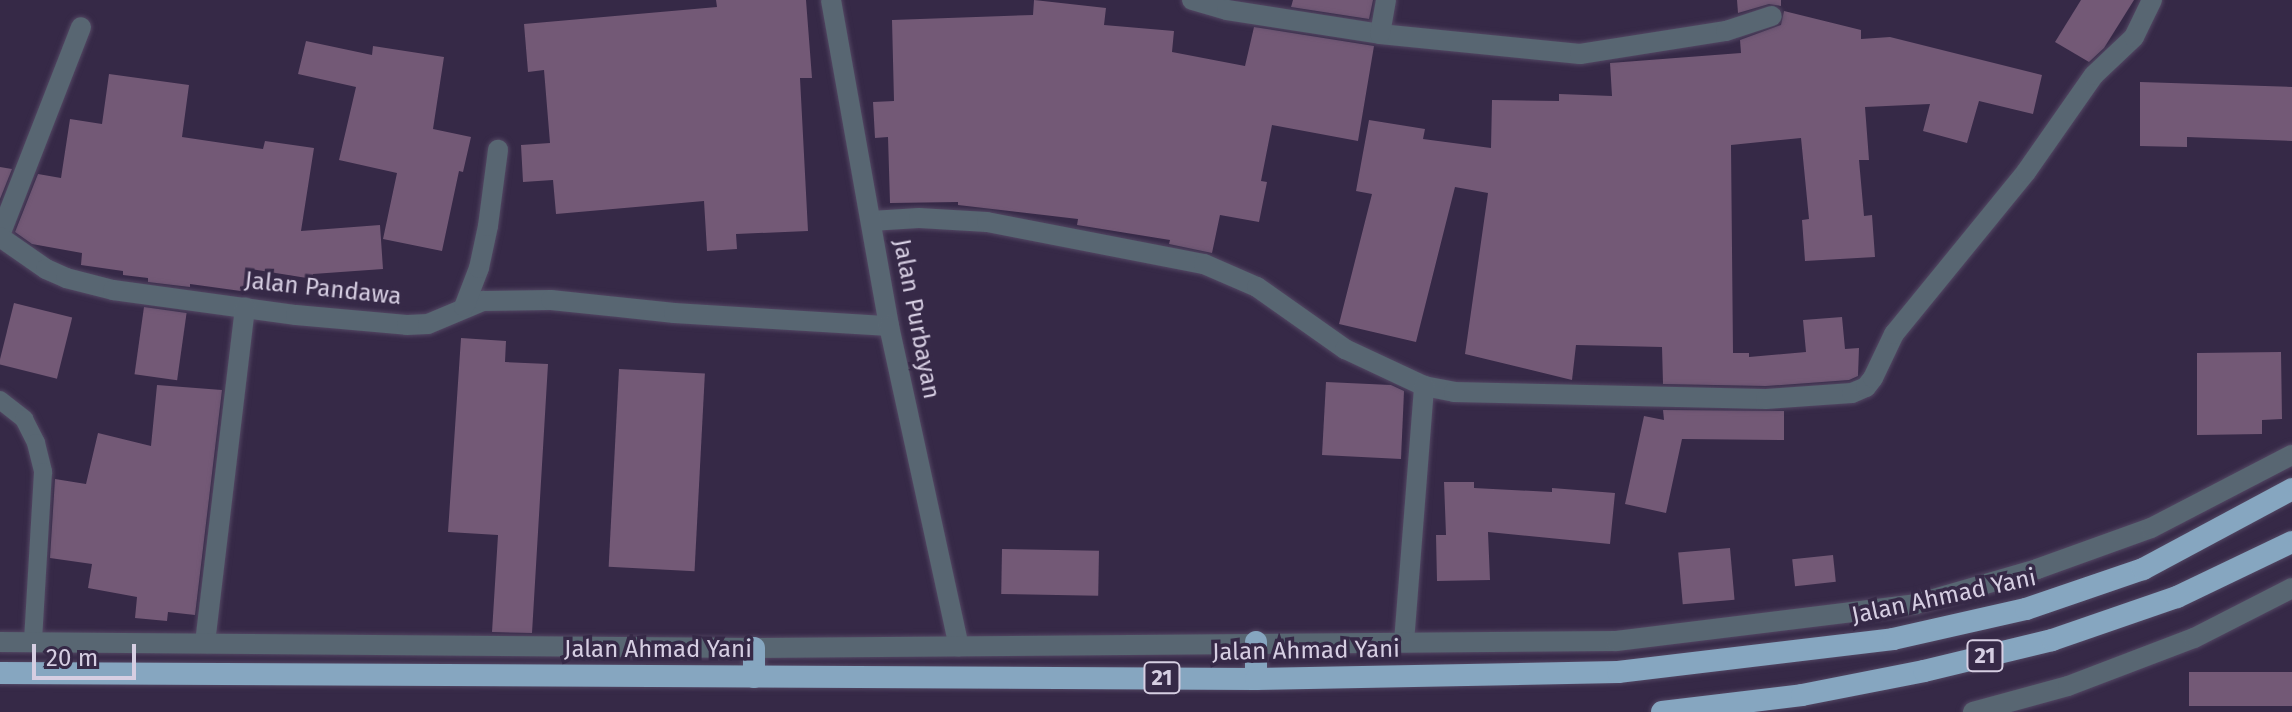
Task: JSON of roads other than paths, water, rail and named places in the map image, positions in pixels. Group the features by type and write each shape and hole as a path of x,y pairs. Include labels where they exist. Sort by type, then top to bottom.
{"highway":[{"name":"Jalan Ahmad Yani","path":"0,673 1256,679 1618,672 1893,639 2026,609 2143,569 2292,489"},
{"name":"21","path":"1662,712 1802,695 1924,671 2052,640 2177,597 2292,542"},
{"path":"1256,642 1256,679"},
{"path":"754,648 754,677"}],"street":[{"name":"Jalan Purbayan","path":"831,0 889,326 959,646"},
{"path":"1192,0 1227,10 1380,34 1580,54 1726,31 1772,16"},
{"path":"1380,34 1386,0"},
{"path":"871,221 987,222 1204,264 1246,281 1345,349 1424,386 1454,392 1665,394 1766,399 1852,393 1866,387 1894,334 2026,172 2094,75 2134,37 2152,0"},
{"path":"0,236 81,27"},
{"path":"464,307 479,268 498,150"},
{"name":"Jalan Pandawa","path":"0,236 46,269 66,278 113,290 407,325 428,324 483,301 551,300 674,313 889,326"},
{"path":"205,643 245,307"},
{"path":"1404,642 1424,386"},
{"path":"0,642 754,648 1616,641 1916,604 2037,569 2151,528 2292,455"},
{"path":"1973,712 2068,686 2194,638 2292,588"}],"lane":[{"path":"0,400 24,419 36,443 43,472 33,642"}]}
